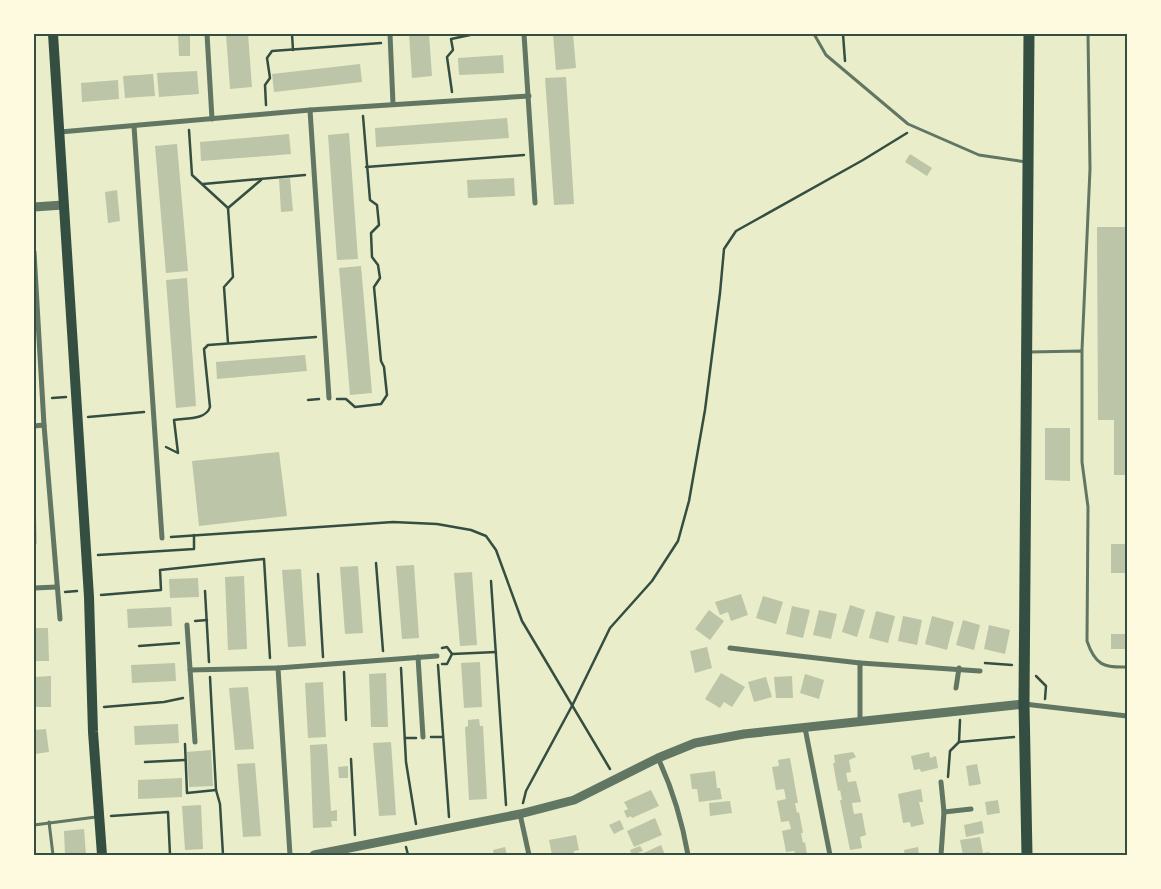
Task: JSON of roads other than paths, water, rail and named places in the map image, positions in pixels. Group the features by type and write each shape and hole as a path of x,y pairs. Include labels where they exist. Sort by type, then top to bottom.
{"main road":[{"path":"54,34 63,205 79,418 102,855"},
{"path":"1026,855 1026,736 1024,704 1029,34"}],"street":[{"path":"207,34 212,119"},
{"path":"390,34 393,104"},
{"path":"524,34 535,203"},
{"path":"60,132 362,106 529,96"},
{"path":"310,110 329,398"},
{"path":"134,126 162,538"},
{"path":"34,207 63,205"},
{"path":"34,252 44,425 60,620"},
{"path":"34,426 44,425"},
{"path":"34,588 57,590"},
{"path":"187,625 194,742"},
{"path":"730,648 860,662 980,671"},
{"path":"190,670 278,668 437,656"},
{"path":"418,657 423,738"},
{"path":"860,662 860,722"},
{"path":"278,668 290,855"},
{"path":"956,688 959,668"},
{"path":"314,855 507,817 574,800 658,758 695,743 744,734 1024,704 1127,716"},
{"path":"805,728 830,855"},
{"path":"658,758 672,788 683,824 688,855"},
{"path":"940,782 944,812 941,855"},
{"path":"944,812 971,809"},
{"path":"520,814 529,855"}],"lane":[{"path":"814,34 826,55 908,124 979,155 1028,162"},
{"path":"1088,34 1090,169 1082,351 1082,462 1088,507 1087,642 1092,656 1108,668 1127,667"},
{"path":"1026,352 1082,351"},
{"path":"34,825 99,816"},
{"path":"49,822 53,855"}]}
